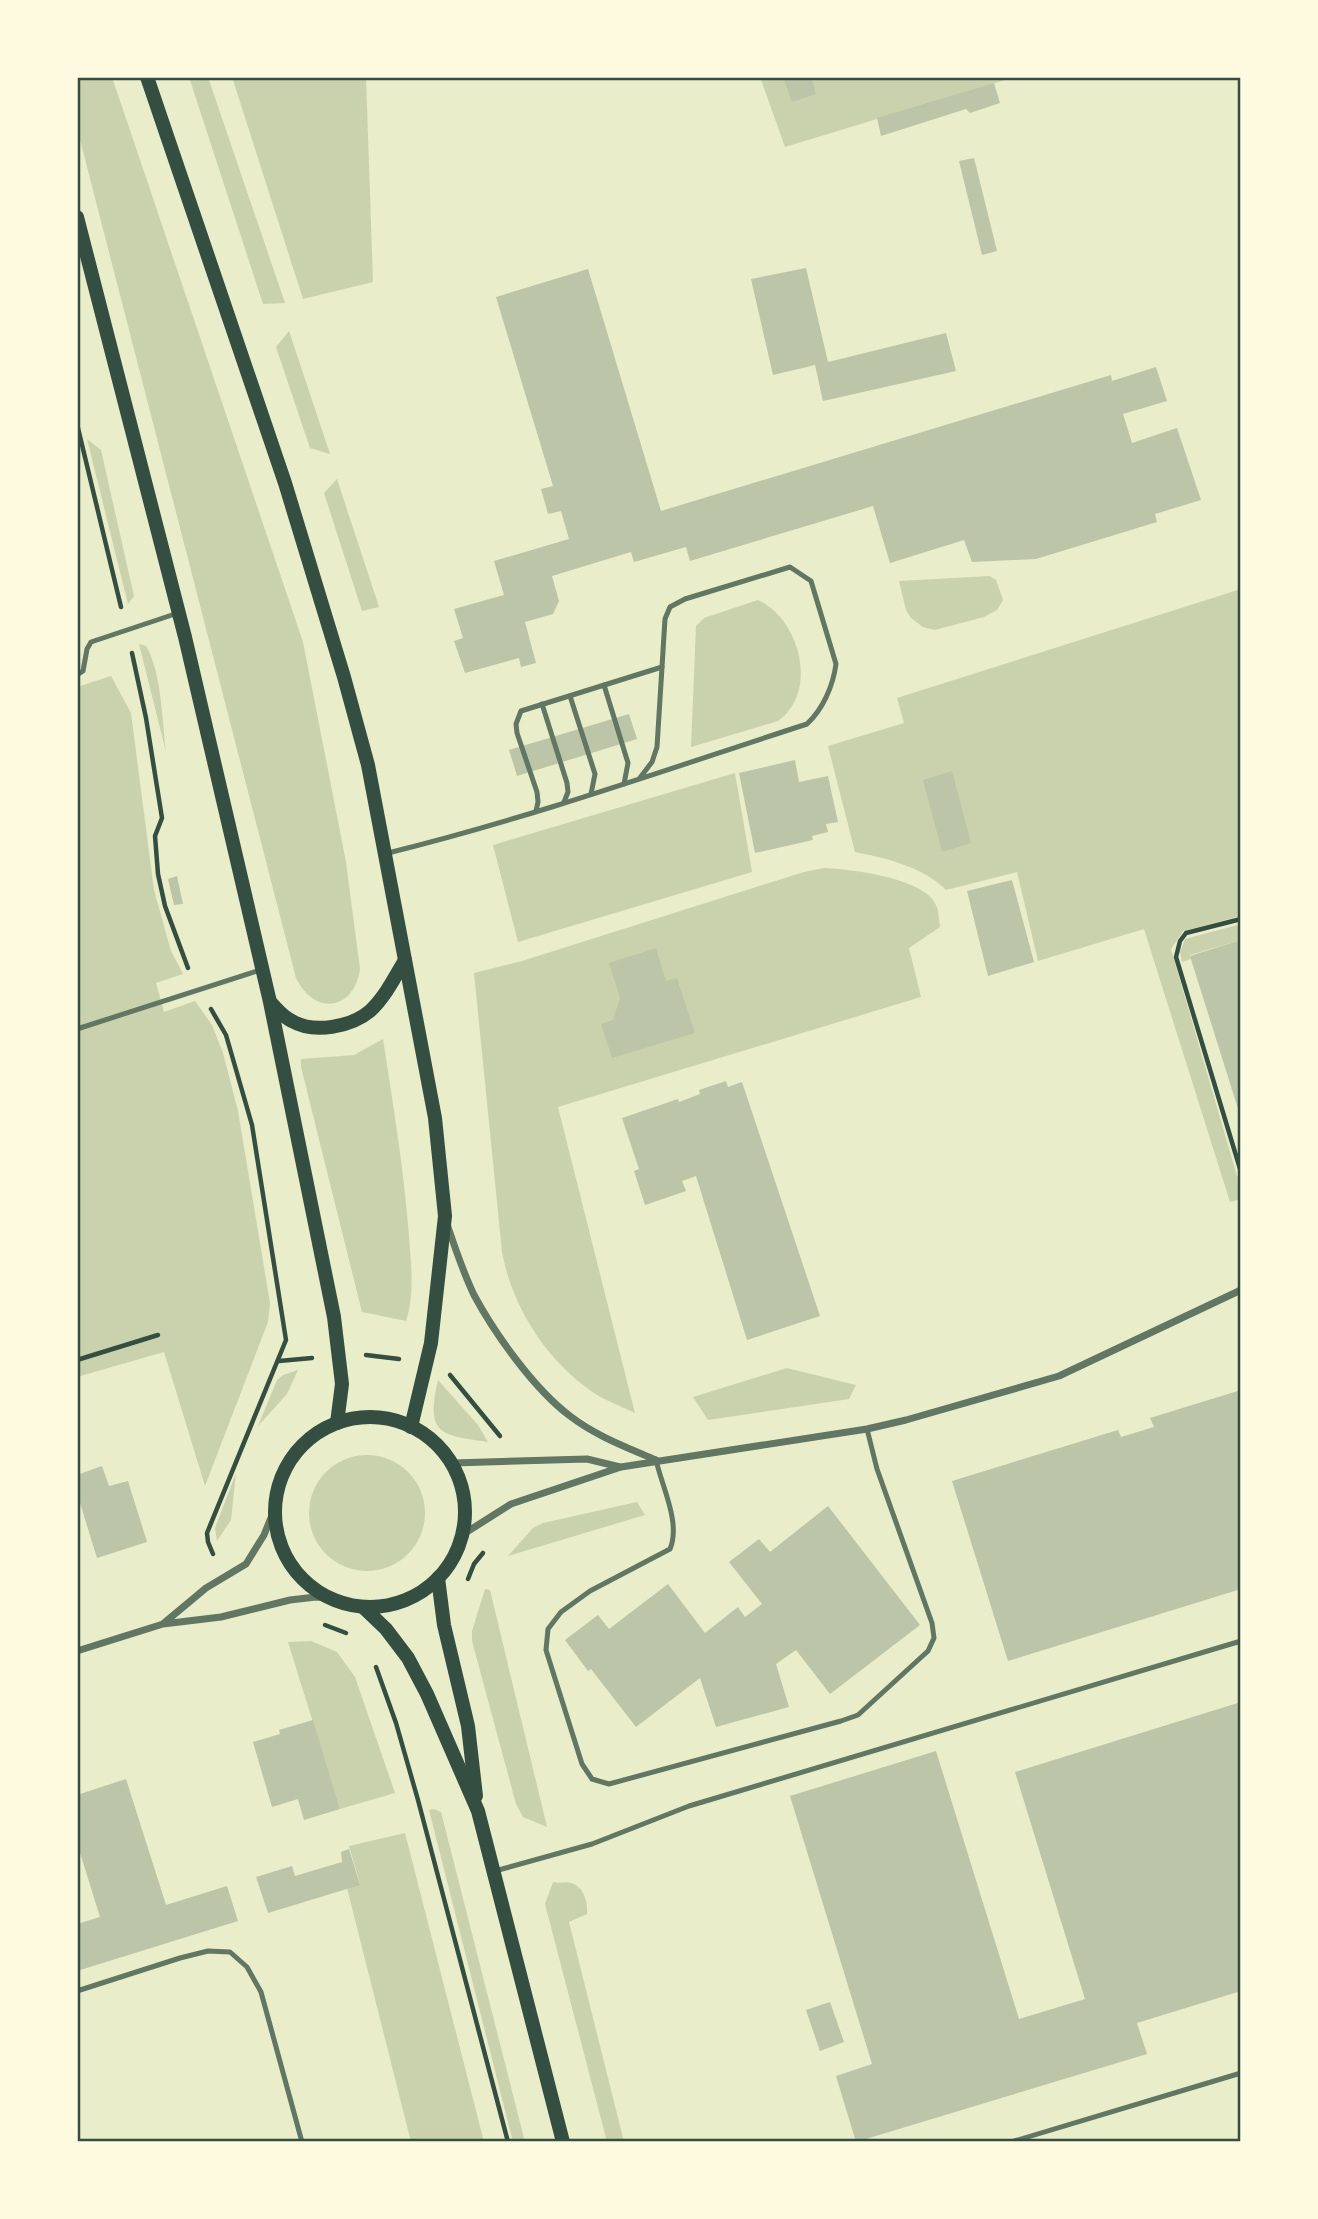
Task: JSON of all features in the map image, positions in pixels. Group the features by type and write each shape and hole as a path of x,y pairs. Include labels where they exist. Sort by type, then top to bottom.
{"main road":[{"path":"147,77 264,421 341,664 368,765 435,1118 445,1216 431,1343 411,1427"},
{"path":"77,217 178,612 270,1002 334,1317 342,1384 337,1423"},
{"path":"270,1002 282,1015 302,1026 345,1025 370,1011 387,990 405,960"},
{"path":"364,1417 391,1419 411,1427 438,1446 453,1464 465,1514 461,1535 451,1560 438,1578 415,1596 390,1605 362,1607 330,1598 306,1583 288,1561 277,1535 275,1508 280,1480 293,1455 313,1436 337,1423 364,1417"},
{"path":"438,1578 446,1634 468,1726 478,1811 563,2142"},
{"path":"362,1607 386,1629 408,1658 478,1811"}],"street":[{"path":"445,1216 474,1295 515,1359 569,1416 592,1431 656,1460"},
{"path":"461,1535 511,1504 621,1467 867,1429 1059,1376 1241,1290"},
{"path":"453,1464 587,1459 621,1467"},
{"path":"163,1624 206,1588 246,1564 264,1535 275,1508"},
{"path":"77,1651 163,1624 221,1617 290,1600 330,1598"}],"lane":[{"path":"385,854 450,838 624,784 807,724 819,712 835,675 836,664 811,581 790,567 685,599 670,607 665,619 657,747 652,762 639,779"},
{"path":"77,675 83,671 91,642 178,612"},
{"path":"536,811 537,792 516,724 521,711 662,667"},
{"path":"604,685 628,763 624,784"},
{"path":"570,696 595,774 591,794"},
{"path":"542,704 567,783 568,792 564,802"},
{"path":"77,1029 262,969"},
{"path":"656,1460 670,1508 675,1538 670,1549 590,1591 561,1612 548,1629 546,1650 582,1764 592,1779 609,1784 858,1715 929,1651 934,1638 932,1623 877,1469 867,1429"},
{"path":"494,1872 592,1844 689,1806 1241,1641"},
{"path":"77,1991 180,1958 208,1951 230,1952 247,1967 261,1992 302,2142"},
{"path":"1011,2142 1241,2073"}],"path":[{"path":"162,818 155,836 158,874 165,906 181,953 226,1035 252,1125 286,1340 207,1533 212,1554"},
{"path":"1241,919 1186,933 1180,941 1176,957 1241,1172"},
{"path":"77,1360 158,1335"},
{"path":"369,1355 410,1361"},
{"path":"443,1371 454,1378 484,1414 498,1432 503,1444"},
{"path":"467,1582 474,1564 492,1546"},
{"path":"324,1624 356,1640"},
{"path":"373,1660 415,1787 508,2142"}],"green space":[{"path":"77,77 112,77 303,642 346,862 360,969 350,993 332,1004 313,999 296,978 77,128"},
{"path":"189,77 208,77 285,303 263,304"},
{"path":"232,77 366,77 373,282 303,299"},
{"path":"760,77 1015,77 785,147"},
{"path":"289,331 330,454 310,448 276,347"},
{"path":"87,439 101,450 134,596 128,604"},
{"path":"337,479 379,607 362,611 324,493"},
{"path":"990,576 996,580 1003,600 997,610 984,617 935,630 923,627 911,618 906,610 899,581"},
{"path":"1241,589 1241,916 1183,931 1171,949 1237,1176 1241,1178 1241,1199 1230,1202 1144,929 1038,961 1017,872 946,890 915,869 855,852 828,746 904,723 897,698"},
{"path":"758,600 773,609 794,639 801,675 798,693 791,708 778,721 691,747 696,626 704,618"},
{"path":"139,644 146,646 155,670 166,752"},
{"path":"111,676 131,713 154,890 171,951 183,974 156,983 164,1012 195,1001 212,1025 223,1053 238,1111 270,1303 268,1322 205,1486 164,1352 77,1377 77,687"},
{"path":"735,773 752,872 518,942 493,845"},
{"path":"824,868 886,877 918,888 929,896 937,907 940,927 909,948 921,997 558,1107 635,1413 596,1394 559,1363 533,1330 514,1292 502,1252 474,973 522,961"},
{"path":"1241,924 1241,940 1190,955 1191,959 1182,962 1180,952 1185,939"},
{"path":"383,1039 409,1236 411,1290 406,1321 362,1312 301,1067 301,1059 354,1055"},
{"path":"787,1368 856,1385 849,1399 708,1420 693,1397"},
{"path":"298,1370 287,1394 258,1426 277,1380"},
{"path":"438,1380 478,1425 488,1442 459,1437 440,1429 434,1412"},
{"path":"367,1455 389,1459 408,1472 421,1491 425,1513 421,1535 408,1554 389,1567 367,1571 345,1567 326,1554 313,1535 309,1513 313,1491 326,1472 345,1459"},
{"path":"236,1473 231,1520 217,1541 215,1528"},
{"path":"637,1502 645,1515 508,1556 533,1528 543,1523"},
{"path":"485,1589 490,1590 547,1827 523,1817 516,1804 472,1641 472,1631"},
{"path":"311,1641 337,1652 355,1677 395,1793 340,1809 288,1642"},
{"path":"429,1810 441,1812 525,2142 513,2142"},
{"path":"405,1833 484,2142 411,2142 347,1888 360,1884 349,1846"},
{"path":"553,1882 569,1882 575,1885 586,1900 587,1914 569,1922 624,2142 607,2142 545,1904"}],"building":[{"path":"783,77 811,77 816,94 792,102"},
{"path":"994,83 1000,103 970,113 966,109 881,136 877,118"},
{"path":"974,158 997,251 982,255 959,161"},
{"path":"806,268 828,362 946,333 956,371 823,401 815,365 773,375 751,279"},
{"path":"588,269 661,511 1111,375 1112,381 1156,367 1167,401 1123,414 1132,443 1177,428 1201,500 1155,514 1157,522 1036,559 972,562 964,540 890,563 873,506 690,561 686,547 634,562 631,552 552,576 559,601 553,614 525,622 536,663 521,667 519,658 465,673 454,641 463,638 454,609 504,595 494,561 569,539 561,511 548,514 541,489 553,486 496,297"},
{"path":"629,714 637,739 517,776 509,750"},
{"path":"795,760 799,782 828,776 838,822 826,824 828,832 812,836 813,840 755,853 739,773"},
{"path":"952,771 971,843 942,852 923,780"},
{"path":"177,876 183,904 174,905 168,879"},
{"path":"1012,880 1034,962 988,976 967,891"},
{"path":"1241,940 1241,1115 1240,1115 1190,956"},
{"path":"656,948 666,981 677,978 695,1033 612,1058 601,1024 613,1020 620,998 609,963"},
{"path":"726,1081 728,1087 742,1082 820,1316 747,1340 696,1176 682,1181 686,1191 645,1205 634,1171 639,1169 622,1118 678,1099 679,1102 700,1094 699,1090"},
{"path":"1241,1390 1241,1589 1008,1661 952,1481 1118,1430 1121,1437 1154,1427 1150,1418"},
{"path":"102,1466 109,1486 128,1481 147,1542 97,1558 77,1493 77,1475"},
{"path":"828,1506 920,1625 830,1694 796,1650 776,1664 789,1707 716,1727 700,1678 636,1727 565,1640 598,1615 609,1629 668,1584 705,1633 738,1607 745,1617 762,1604 729,1562 759,1539 770,1552"},
{"path":"1241,1702 1241,1991 1137,2023 1147,2054 856,2142 836,2076 872,2064 790,1796 936,1751 1019,2019 1085,1999 1015,1772"},
{"path":"313,1720 340,1809 304,1820 298,1799 272,1807 253,1742 280,1734 279,1730"},
{"path":"126,1779 166,1905 227,1886 238,1921 77,1971 77,1924 100,1917 77,1843 77,1795"},
{"path":"349,1849 360,1885 268,1913 256,1877 292,1866 295,1876 342,1862 341,1852"},
{"path":"830,2002 844,2042 820,2051 806,2010"}]}
